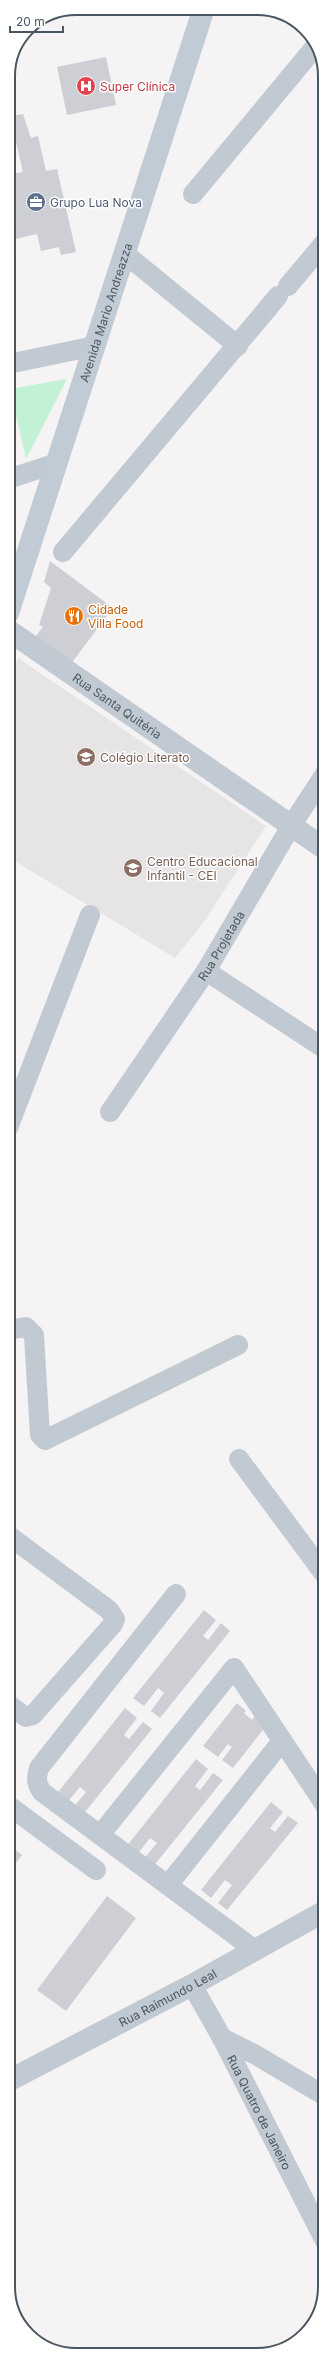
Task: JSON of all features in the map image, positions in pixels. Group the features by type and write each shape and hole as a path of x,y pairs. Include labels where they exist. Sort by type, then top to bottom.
{"main road":[{"name":"Avenida Mario Andreazza","path":"15,592 202,15"}],"street":[{"path":"193,194 312,49"},
{"path":"63,552 318,250"},
{"path":"124,253 238,346"},
{"path":"15,363 95,346"},
{"path":"15,477 57,463"},
{"name":"Rua Santa Quitéria","path":"15,635 318,844"},
{"name":"Rua Projetada","path":"110,1112 206,971 291,826 318,785"},
{"path":"15,1110 90,915"},
{"path":"206,971 318,1044"},
{"path":"15,1329 26,1327 34,1335 40,1434 42,1439 45,1440 238,1345"},
{"path":"239,1459 318,1566"},
{"path":"15,1540 109,1610 115,1619 113,1624 33,1715 26,1717 15,1709"},
{"path":"176,1594 39,1768 36,1778 42,1792 255,1950"},
{"path":"100,1835 234,1668 318,1795"},
{"path":"168,1885 282,1741"},
{"path":"15,1810 96,1870"},
{"name":"Rua Raimundo Leal","path":"15,2077 192,1984 318,1915"},
{"name":"Rua Quatro de Janeiro","path":"192,1984 222,2038 318,2227"},
{"path":"222,2038 256,2055 318,2092"}],"shaded area":[{"name":"Colégio Literato","path":"18,658 266,826 203,923 175,958 15,861 15,667"}],"green space":[{"path":"67,379 26,459 15,411 15,388"}],"building":[{"name":"Super Clínica","path":"106,57 116,105 67,115 57,67"},
{"name":"Grupo Lua Nova","path":"23,114 31,138 38,136 46,171 57,169 76,252 61,255 59,247 41,251 37,234 15,239 15,174 23,172 15,138 15,115"},
{"name":"Cidade Villa Food","path":"50,561 113,608 70,665 34,638 43,627 39,625 51,588 44,582"},
{"path":"204,1610 216,1620 203,1636 208,1640 221,1623 230,1631 160,1718 151,1711 164,1693 158,1688 144,1706 133,1698"},
{"path":"237,1703 246,1711 244,1713 252,1720 254,1717 266,1726 233,1768 222,1760 232,1747 228,1744 218,1757 203,1746"},
{"path":"125,1708 137,1718 124,1735 129,1739 143,1722 152,1729 81,1817 72,1809 86,1792 80,1787 65,1805 55,1796"},
{"path":"196,1759 208,1769 195,1786 200,1790 213,1773 223,1780 152,1868 143,1860 157,1843 150,1838 136,1856 126,1847"},
{"path":"271,1802 283,1812 270,1828 275,1832 288,1816 298,1823 227,1910 218,1903 232,1885 225,1880 211,1898 201,1890"},
{"path":"15,1850 22,1855 15,1864"},
{"path":"107,1896 136,1918 66,2011 37,1990"}],"place":[{"name":"Super Clínica","path":"86,86"},
{"name":"Grupo Lua Nova","path":"36,202"},
{"name":"Cidade Villa Food","path":"74,616"},
{"name":"Colégio Literato","path":"86,757"},
{"name":"Centro Educacional Infantil - CEI","path":"133,868"}]}
